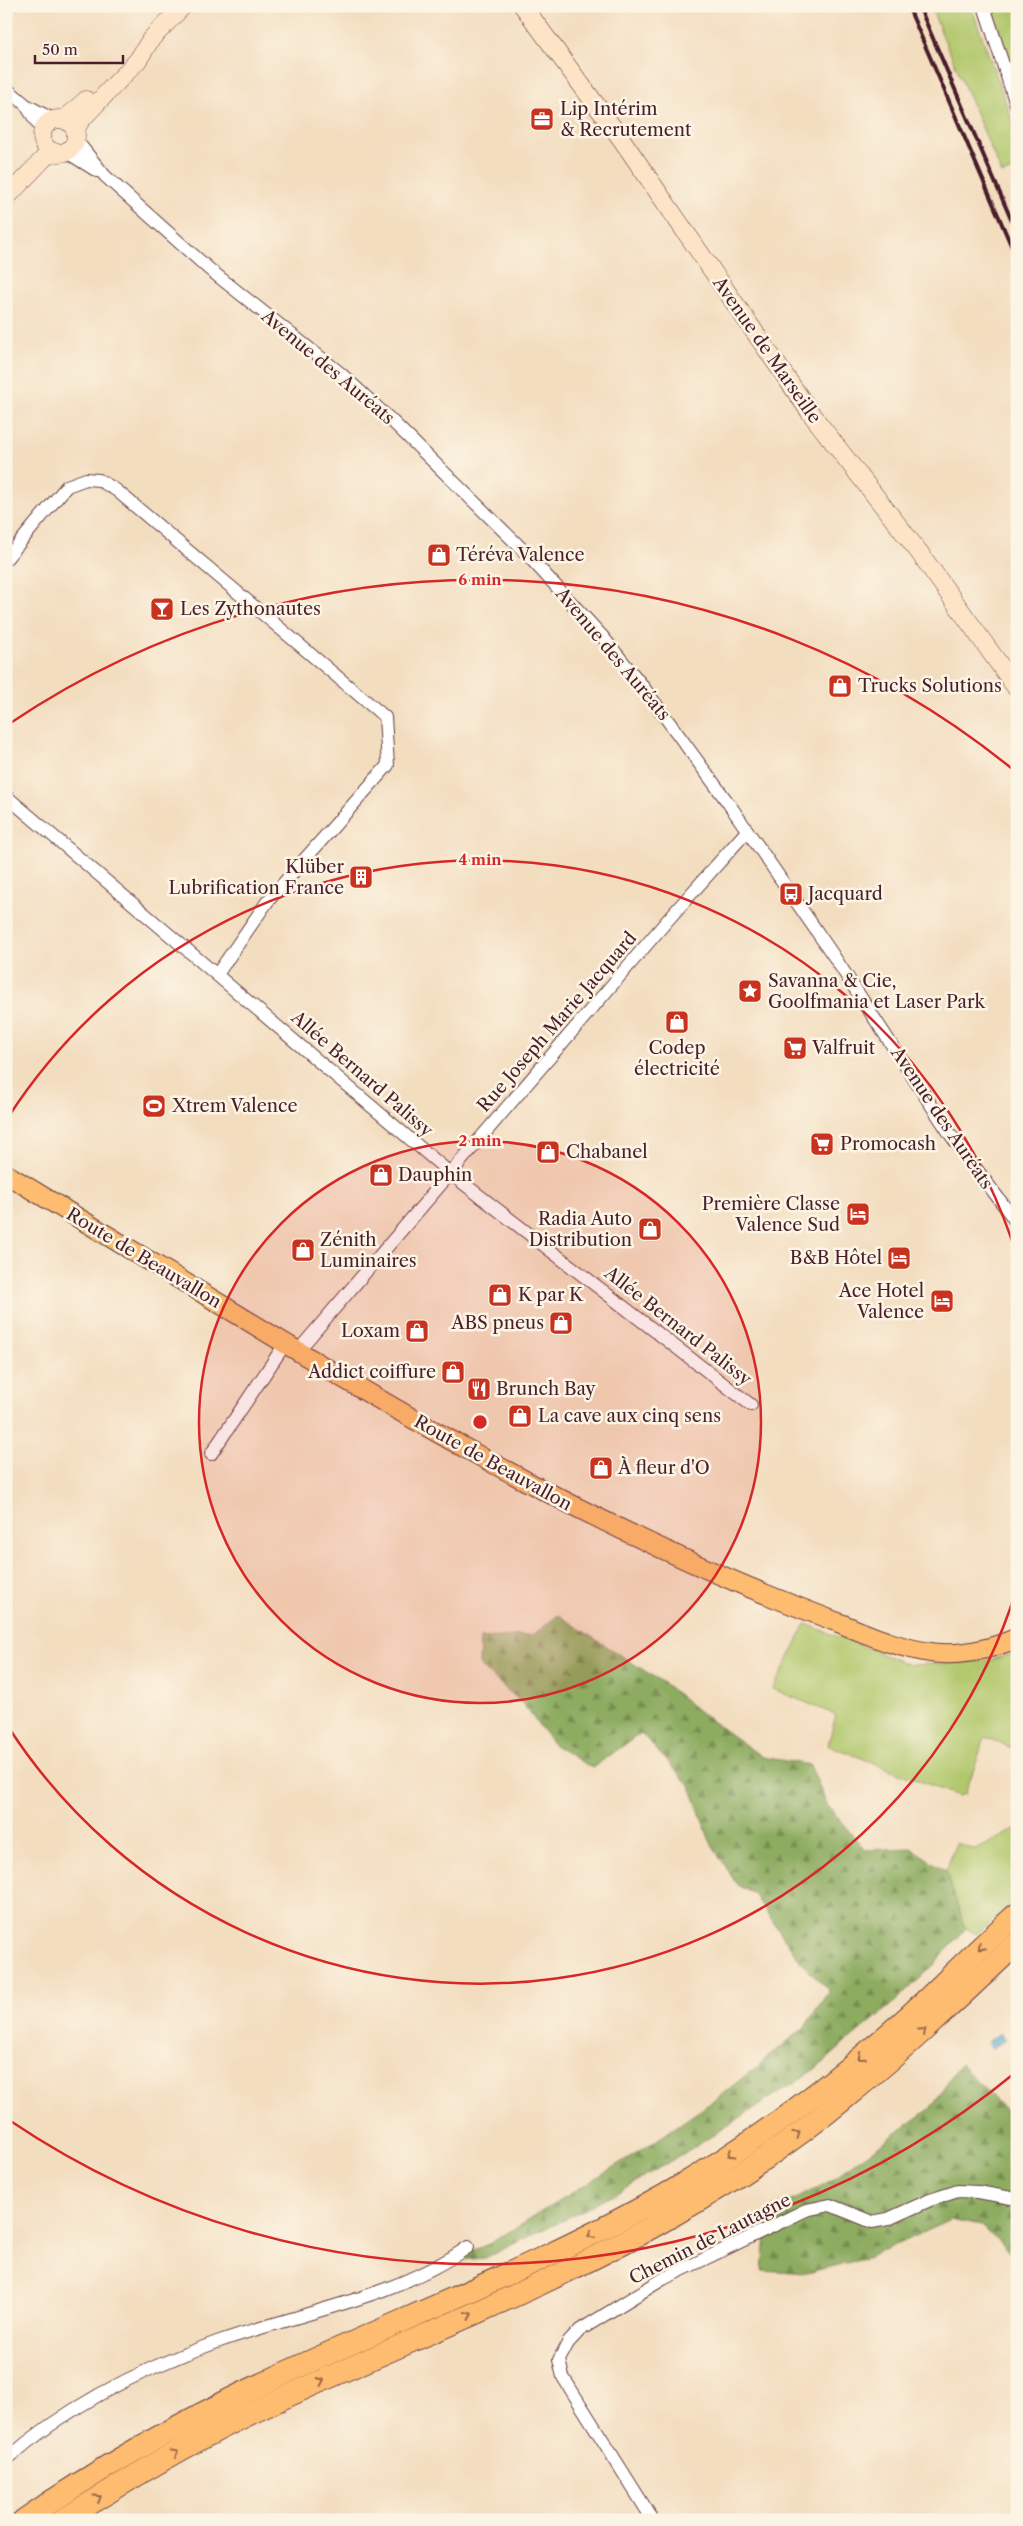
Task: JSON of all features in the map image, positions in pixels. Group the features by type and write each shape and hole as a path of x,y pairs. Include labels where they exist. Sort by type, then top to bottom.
{"highway":[{"path":"24,2520 71,2488 189,2421 300,2366 529,2266 676,2188 751,2141 836,2078 911,2013 1017,1914"},
{"path":"63,2520 132,2476 248,2415 567,2271 668,2218 770,2154 843,2100 925,2029 1017,1943"}],"main road":[{"path":"6,182 80,120 138,60 151,40 183,6"},
{"name":"Avenue de Marseille","path":"523,6 628,148 812,415 919,552 1017,689"},
{"path":"6,198 46,156 59,136"},
{"name":"Route de Beauvallon","path":"6,1174 291,1348 530,1485 668,1553 774,1598 894,1644 922,1651 958,1654 992,1647 1017,1638"}],"street":[{"path":"984,6 1017,107"},
{"name":"Avenue des Auréats","path":"6,88 209,269 340,373 519,546 595,629 641,684 747,831 833,956 950,1134 1017,1223"},
{"path":"6,558 67,486 86,479 98,480 116,490 385,717 388,765 267,902 218,973"},
{"name":"Allée Bernard Palissy","path":"6,796 218,973 450,1173 752,1405"},
{"name":"Rue Joseph Marie Jacquard","path":"211,1454 291,1348 450,1173 747,831"},
{"name":"Chemin de Lautagne","path":"653,2520 563,2378 559,2360 568,2343 580,2330 662,2279 806,2210 830,2205 872,2222 888,2219 930,2200 958,2191 978,2192 1017,2199"},
{"path":"6,2460 72,2410 134,2376 218,2342 365,2298 447,2262 468,2247"}],"green space":[{"path":"930,6 971,6 1014,125 1017,168 1002,174"},
{"path":"991,6 1017,6 1017,83"},
{"path":"558,1615 665,1684 702,1714 762,1757 810,1765 828,1806 865,1850 911,1848 946,1871 965,1928 932,1967 898,1999 815,2069 698,2145 611,2196 485,2258 447,2261 491,2243 654,2142 719,2097 804,2028 829,1991 802,1964 754,1894 737,1885 710,1841 690,1786 641,1733 592,1768 554,1745 522,1703 479,1665 480,1638 533,1635"},
{"path":"806,1624 910,1665 985,1661 1017,1653 1017,1750 985,1737 965,1794 958,1796 828,1745 836,1715 773,1689"},
{"path":"1017,1828 1017,1899 977,1934 965,1928 946,1871 956,1843 976,1850"},
{"path":"960,2064 1017,2122 1017,2259 982,2226 950,2220 869,2257 806,2273 762,2270 767,2212 822,2186 930,2109"}],"water":[{"path":"1000,2033 1005,2040 992,2049 987,2042"}],"railway":[{"path":"908,6 1017,259"},
{"path":"919,6 1017,233"}],"place":[{"name":"Lip Intérim & Recrutement","path":"542,119"},
{"name":"Téréva Valence","path":"439,555"},
{"name":"Les Zythonautes","path":"162,609"},
{"name":"Trucks Solutions","path":"840,686"},
{"name":"Klüber Lubrification France","path":"361,877"},
{"name":"Jacquard","path":"791,894"},
{"name":"Savanna & Cie, Goolfmania et Laser Park","path":"750,991"},
{"name":"Codep électricité","path":"677,1022"},
{"name":"Valfruit","path":"795,1048"},
{"name":"Xtrem Valence","path":"154,1106"},
{"name":"Promocash","path":"822,1144"},
{"name":"Chabanel","path":"548,1152"},
{"name":"Dauphin","path":"381,1175"},
{"name":"Première Classe Valence Sud","path":"858,1214"},
{"name":"Radia Auto Distribution","path":"650,1229"},
{"name":"Zénith Luminaires","path":"303,1250"},
{"name":"B&B Hôtel","path":"899,1258"},
{"name":"K par K","path":"500,1295"},
{"name":"Ace Hotel Valence","path":"942,1301"},
{"name":"ABS pneus","path":"561,1323"},
{"name":"Loxam","path":"417,1331"},
{"name":"Addict coiffure","path":"453,1372"},
{"name":"Brunch Bay","path":"479,1389"},
{"name":"La cave aux cinq sens","path":"520,1416"},
{"name":"À fleur d'O","path":"601,1468"}]}
